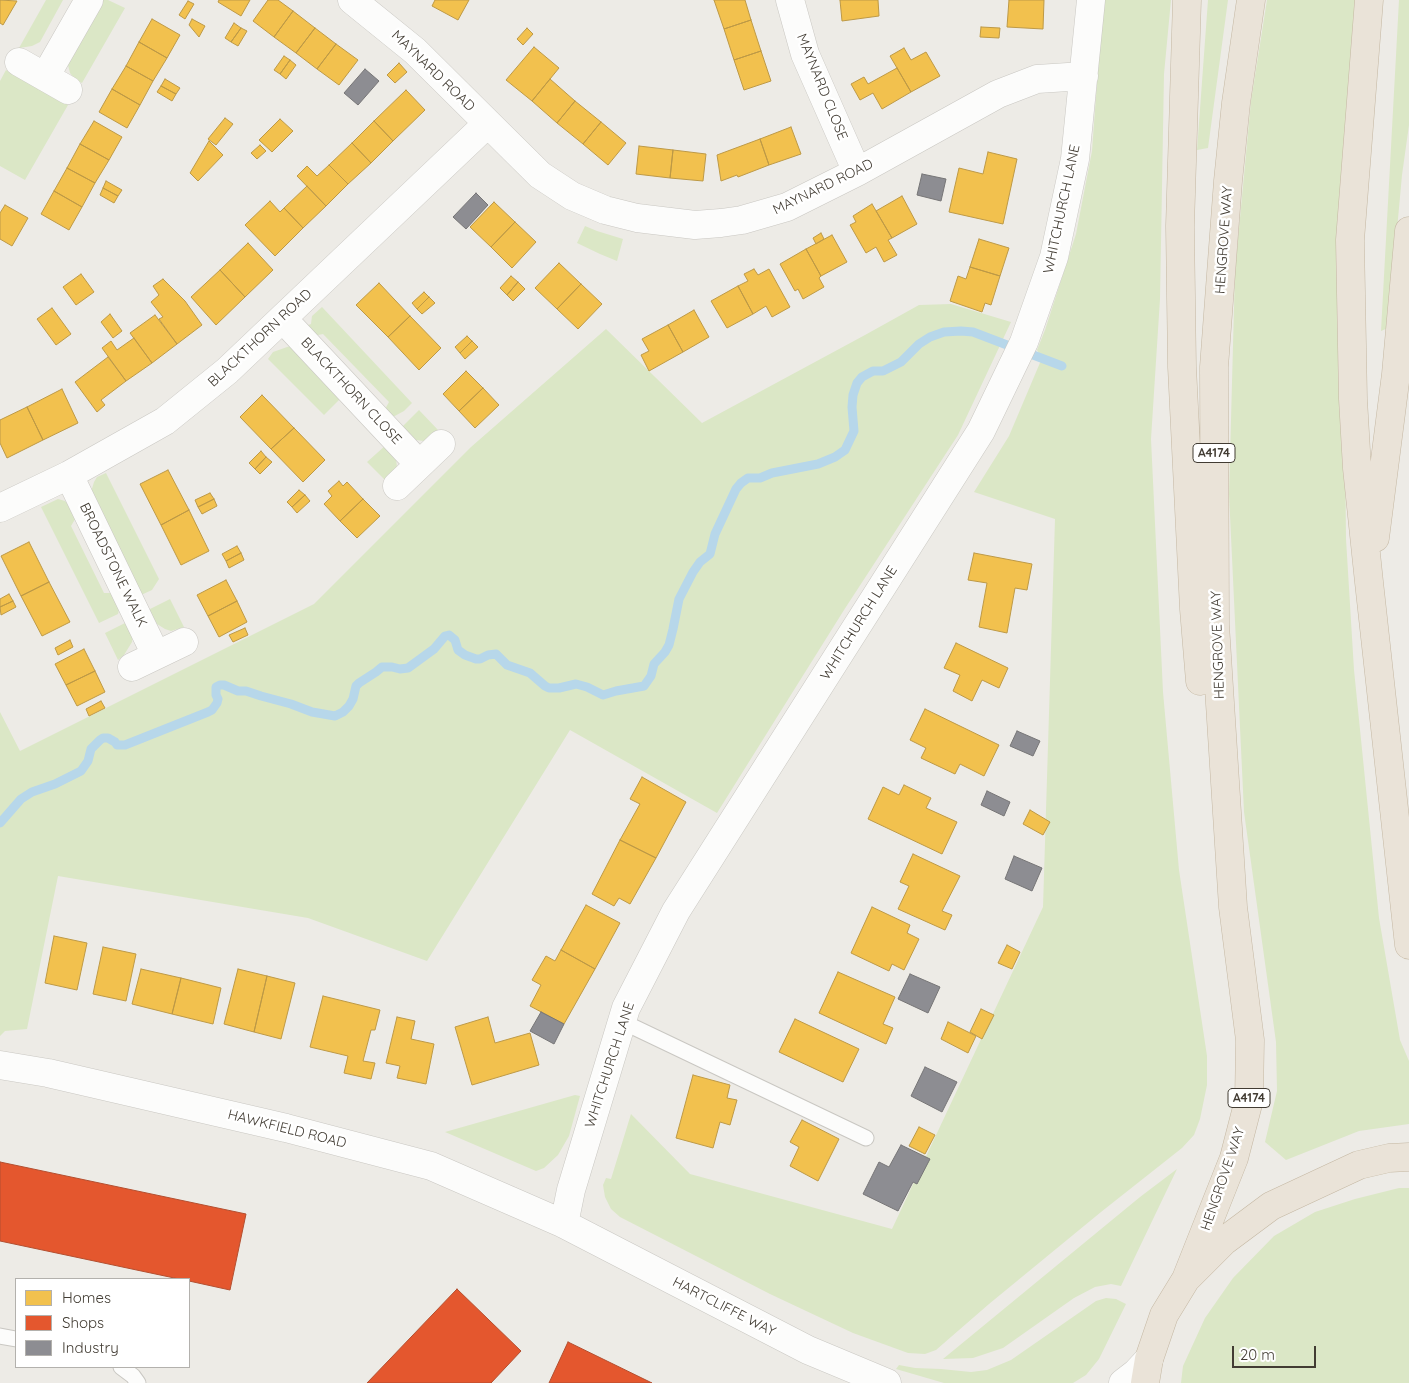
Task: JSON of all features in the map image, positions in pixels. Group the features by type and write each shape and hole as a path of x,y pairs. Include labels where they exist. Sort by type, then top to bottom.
{"highway":[{"path":"1187,0 1180,226 1182,367 1194,609 1208,790 1233,907"},
{"name":"HENGROVE WAY","path":"1186,1279 1234,1158 1249,1100 1250,1040 1233,907 1215,625 1214,367 1228,181 1236,103 1251,0"},
{"path":"1369,0 1350,240 1354,418 1357,468 1409,945"},
{"path":"1369,582 1396,374 1409,231"},
{"name":"A4174","path":"1147,1371 1164,1315 1186,1279 1224,1241 1271,1206 1360,1165 1389,1158 1409,1157"}],"street":[{"path":"19,62 57,84 89,0"},
{"name":"MAYNARD CLOSE","path":"790,0 805,54 857,172"},
{"name":"WHITCHURCH LANE","path":"564,1224 571,1190 626,1008 676,911 981,430 1024,342 1054,257 1075,159 1090,0"},
{"name":"MAYNARD ROAD","path":"363,3 415,51 540,175 572,196 604,210 637,218 695,225 721,224 742,220 787,207 857,172 998,94 1037,79 1084,76"},
{"name":"BLACKTHORN ROAD","path":"0,508 69,475 164,421 227,372 487,124"},
{"name":"BLACKTHORN CLOSE","path":"283,319 419,464"},
{"path":"397,486 442,444"},
{"name":"BROADSTONE WALK","path":"69,475 156,655"},
{"path":"132,667 184,642"},
{"name":"HAWKFIELD ROAD","path":"0,1065 48,1073 286,1128 431,1166 564,1224"},
{"name":"HARTCLIFFE WAY","path":"564,1224 808,1350 887,1383"},
{"path":"1123,1383 1136,1373 1147,1371"}],"lane":[{"path":"623,1022 866,1138"},
{"path":"0,1336 15,1339"},
{"path":"122,1368 134,1376 138,1383"}],"green space":[{"path":"46,0 63,0 40,42 32,46 19,48"},
{"path":"98,0 108,0 125,8 82,83 76,80 70,73 67,61"},
{"path":"1103,0 1171,0 1164,74 1160,299 1151,439 1163,692 1179,870 1207,1056 1207,1085 1200,1119 1194,1135 1182,1148 1101,1212 936,1350 925,1354 908,1353 853,1333 770,1294 620,1217 611,1209 605,1197 603,1185 606,1178 611,1179 631,1114 690,1174 892,1229 1043,907 1055,519 974,492 1009,436 1042,358 1037,350 1076,234 1092,151"},
{"path":"1208,0 1228,0 1208,148 1197,150"},
{"path":"1267,0 1357,0 1343,247 1346,539 1354,670 1379,918 1400,1040 1409,1061 1409,1124 1359,1131 1286,1160 1265,1142 1277,1091 1276,1042 1244,812 1229,494 1235,271 1251,101"},
{"path":"1399,0 1409,0 1409,125 1402,175 1388,328 1381,331"},
{"path":"6,70 68,105 25,180 0,166 0,81"},
{"path":"585,226 623,239 617,261 577,243"},
{"path":"951,304 1011,322 958,435 844,610 717,813 570,730 427,961 308,918 58,876 27,1029 5,1031 0,1036 0,712 20,751 314,604 471,447 606,329 702,423 919,305"},
{"path":"322,307 412,403 404,411 391,418 384,411 389,402 323,334 313,336 309,331 308,325 311,324 312,316"},
{"path":"290,346 342,397 324,415 268,359 273,352"},
{"path":"419,410 439,431 424,441 408,436 401,428"},
{"path":"386,445 396,459 397,467 387,482 367,462"},
{"path":"106,473 159,579 152,590 141,595 91,492 97,477"},
{"path":"58,499 65,501 77,516 71,526 104,593 115,593 120,606 118,614 99,623 41,507"},
{"path":"170,599 184,627 171,631 157,624 148,610"},
{"path":"129,621 133,635 132,642 124,655 118,660 105,633"},
{"path":"575,1095 580,1096 569,1136 558,1155 544,1168 536,1171 445,1132"},
{"path":"1177,1169 1121,1286 1111,1284 1095,1287 1074,1298 1003,1348 973,1358 943,1359 1140,1197"},
{"path":"1399,1188 1409,1188 1409,1383 1181,1383 1183,1366 1205,1318 1233,1278 1274,1236 1315,1212 1355,1199"},
{"path":"1106,1298 1116,1299 1126,1304 1099,1359 1086,1375 1073,1383 944,1383 896,1369 899,1365 971,1372 987,1370 1011,1360 1096,1301"}],"building: Homes":[{"path":"0,0 17,1 3,25 0,23"},
{"path":"219,0 250,0 241,16 218,2"},
{"path":"268,0 278,0 293,11 274,37 253,21"},
{"path":"435,0 469,0 458,20 432,6"},
{"path":"714,0 745,0 751,20 724,29"},
{"path":"840,0 878,0 879,16 842,21"},
{"path":"1009,0 1044,0 1043,29 1007,27"},
{"path":"188,1 194,4 185,19 179,15"},
{"path":"293,11 315,28 296,53 274,37"},
{"path":"152,19 180,35 167,58 139,42"},
{"path":"192,19 205,26 199,37 189,25"},
{"path":"751,20 761,51 734,60 724,29"},
{"path":"234,23 241,28 231,42 225,38"},
{"path":"981,27 1000,28 999,38 980,37"},
{"path":"241,28 247,31 238,46 231,42"},
{"path":"315,28 336,44 317,69 296,53"},
{"path":"527,28 533,34 523,45 517,39"},
{"path":"139,42 167,58 153,81 126,66"},
{"path":"336,44 358,60 339,85 317,69"},
{"path":"534,47 559,68 532,101 506,80"},
{"path":"904,48 911,60 926,52 940,76 911,92 890,56"},
{"path":"761,51 771,81 744,90 734,60"},
{"path":"284,56 290,60 280,74 274,70"},
{"path":"290,60 296,65 286,79 280,74"},
{"path":"399,63 407,72 395,83 387,75"},
{"path":"126,66 153,81 140,105 112,89"},
{"path":"897,68 911,92 882,109 873,93 860,100 851,84 864,77 868,84"},
{"path":"165,79 180,88 176,94 161,86"},
{"path":"550,79 575,101 557,123 532,101"},
{"path":"161,86 176,94 172,101 157,92"},
{"path":"112,89 140,105 127,128 99,112"},
{"path":"406,90 425,110 393,141 374,121"},
{"path":"575,101 601,122 583,144 557,123"},
{"path":"225,118 233,124 216,145 208,139"},
{"path":"280,119 293,131 272,152 259,140"},
{"path":"94,121 122,137 109,160 80,144"},
{"path":"374,121 393,141 371,163 352,143"},
{"path":"601,122 626,143 608,165 583,144"},
{"path":"791,127 801,154 769,165 760,139"},
{"path":"760,139 769,165 738,177 737,175 721,181 717,155"},
{"path":"209,141 223,155 198,181 190,173"},
{"path":"352,143 371,163 348,184 329,165"},
{"path":"80,144 109,160 95,183 67,168"},
{"path":"260,145 266,151 257,159 251,153"},
{"path":"639,146 673,150 670,178 636,174"},
{"path":"673,150 706,154 703,181 670,178"},
{"path":"988,152 1017,159 1003,224 949,212 959,168 983,174"},
{"path":"329,165 348,184 326,206 297,176 307,166 317,176"},
{"path":"67,168 95,183 82,207 54,191"},
{"path":"106,181 122,190 118,196 103,188"},
{"path":"307,186 326,206 303,228 284,208"},
{"path":"103,188 118,196 114,203 100,195"},
{"path":"54,191 82,207 69,230 41,214"},
{"path":"902,196 917,224 892,238 876,211"},
{"path":"270,201 280,212 284,208 303,228 275,256 245,225"},
{"path":"494,202 515,222 491,247 470,227"},
{"path":"872,204 892,238 888,240 897,255 884,262 876,247 866,253 850,225 856,222 853,216"},
{"path":"5,205 28,218 12,246 0,239 0,213"},
{"path":"515,222 536,242 512,268 491,247"},
{"path":"821,233 824,239 816,244 813,238"},
{"path":"832,235 847,262 821,276 806,249"},
{"path":"979,239 1009,248 1000,276 970,267"},
{"path":"248,243 273,270 245,297 220,270"},
{"path":"806,249 821,276 819,278 824,287 803,299 798,289 795,291 780,264"},
{"path":"559,263 581,284 557,309 535,288"},
{"path":"970,267 1000,276 991,305 985,303 982,312 950,301 958,276 966,279"},
{"path":"754,269 758,275 769,269 790,307 772,317 766,306 753,314 738,286 748,281 744,274"},
{"path":"220,270 245,297 216,325 191,297"},
{"path":"81,274 94,292 76,305 63,287"},
{"path":"511,276 518,282 507,295 500,288"},
{"path":"163,279 185,301 202,325 177,344 159,319 163,317 151,302 159,295 153,286"},
{"path":"518,282 525,289 513,301 507,295"},
{"path":"379,283 410,316 388,337 356,305"},
{"path":"581,284 602,304 578,329 557,309"},
{"path":"738,286 753,314 727,328 711,301"},
{"path":"424,292 429,297 417,309 412,303"},
{"path":"429,297 435,303 422,314 417,309"},
{"path":"52,308 71,334 56,345 37,319"},
{"path":"694,310 709,337 683,352 668,325"},
{"path":"110,314 122,331 113,338 101,322"},
{"path":"155,315 177,344 152,363 130,333"},
{"path":"410,316 441,348 419,370 388,337"},
{"path":"668,325 683,352 649,371 641,355 649,351 642,339"},
{"path":"467,336 472,341 460,353 455,347"},
{"path":"134,338 152,363 126,381 102,348 111,341 117,350"},
{"path":"472,341 478,347 465,359 460,353"},
{"path":"108,357 126,381 101,400 105,405 97,412 75,382"},
{"path":"466,371 483,388 459,411 443,394"},
{"path":"483,388 499,405 475,428 459,411"},
{"path":"62,389 78,423 43,440 27,407"},
{"path":"262,395 294,428 271,449 240,417"},
{"path":"27,407 43,440 7,458 0,443 0,420"},
{"path":"294,428 325,460 303,482 271,449"},
{"path":"261,451 266,457 255,469 249,463"},
{"path":"266,457 272,462 260,474 255,469"},
{"path":"168,470 189,510 161,525 140,484"},
{"path":"339,481 343,486 347,482 363,499 340,521 324,504 332,496 328,491"},
{"path":"299,490 305,495 292,507 287,502"},
{"path":"210,493 214,499 198,507 195,500"},
{"path":"305,495 310,501 297,513 292,507"},
{"path":"214,499 217,506 202,514 198,507"},
{"path":"363,499 380,516 357,538 340,521"},
{"path":"189,510 209,551 181,565 161,525"},
{"path":"29,542 49,582 21,596 1,556"},
{"path":"237,546 241,553 226,561 222,554"},
{"path":"241,553 244,560 229,568 226,561"},
{"path":"974,553 1032,564 1027,590 1015,588 1007,633 979,627 987,583 968,580"},
{"path":"226,580 237,601 208,616 197,595"},
{"path":"49,582 70,622 42,636 21,596"},
{"path":"9,594 13,601 0,607 0,599"},
{"path":"13,601 16,607 1,615 0,607"},
{"path":"237,601 247,622 219,637 208,616"},
{"path":"245,628 248,635 233,642 229,635"},
{"path":"70,640 73,647 58,655 55,648"},
{"path":"956,643 1008,668 999,688 982,680 972,701 953,691 960,675 944,668"},
{"path":"84,649 95,671 66,685 55,664"},
{"path":"95,671 105,692 77,706 66,685"},
{"path":"101,701 105,708 89,716 86,709"},
{"path":"925,709 999,745 984,776 960,764 955,774 921,758 926,748 910,740"},
{"path":"642,777 686,802 656,858 620,840 640,804 630,799"},
{"path":"904,785 931,798 926,808 957,822 942,854 868,819 883,787 899,795"},
{"path":"1030,810 1050,822 1043,835 1023,824"},
{"path":"620,840 656,858 630,904 619,898 614,906 592,894"},
{"path":"913,854 960,876 942,911 952,915 945,930 898,909 909,886 900,882"},
{"path":"586,905 620,923 595,969 561,950"},
{"path":"872,907 910,925 907,933 919,939 904,970 892,964 889,971 851,953"},
{"path":"54,936 87,943 77,990 45,983"},
{"path":"1007,945 1020,952 1012,969 998,963"},
{"path":"103,947 136,954 126,1001 93,994"},
{"path":"561,950 595,969 564,1024 530,1006 541,985 532,980 546,956 555,961"},
{"path":"141,969 181,978 172,1014 132,1004"},
{"path":"238,969 267,976 254,1032 224,1024"},
{"path":"838,972 895,997 883,1024 893,1028 886,1044 819,1013"},
{"path":"267,976 295,983 281,1039 254,1032"},
{"path":"181,978 221,988 213,1024 172,1014"},
{"path":"323,996 380,1010 375,1030 371,1030 363,1061 375,1063 371,1079 344,1073 348,1056 310,1047"},
{"path":"981,1009 994,1015 982,1039 970,1032"},
{"path":"397,1017 415,1021 411,1039 434,1044 426,1084 397,1078 400,1066 386,1063"},
{"path":"488,1017 495,1043 530,1033 539,1065 472,1085 455,1027"},
{"path":"795,1019 859,1049 843,1082 779,1052"},
{"path":"948,1022 976,1036 968,1053 941,1039"},
{"path":"693,1075 730,1085 727,1098 737,1100 730,1125 720,1122 713,1148 676,1138"},
{"path":"802,1120 839,1139 818,1181 790,1166 799,1147 790,1142"},
{"path":"919,1127 935,1135 925,1154 909,1146"}],"building: Shops":[{"path":"0,1162 246,1214 230,1290 190,1281 190,1278 174,1278 0,1241"},
{"path":"457,1289 521,1351 491,1383 367,1383"},
{"path":"568,1342 652,1383 549,1383"}],"building: Industry":[{"path":"365,69 379,81 358,105 344,93"},
{"path":"922,174 946,179 941,201 917,195"},
{"path":"476,193 488,205 466,229 453,217"},
{"path":"1017,731 1040,741 1033,756 1010,746"},
{"path":"987,791 1010,802 1004,816 981,805"},
{"path":"1014,856 1042,868 1032,891 1005,879"},
{"path":"910,974 940,987 928,1013 898,999"},
{"path":"541,1012 564,1024 554,1044 530,1031"},
{"path":"925,1067 957,1082 942,1112 911,1096"},
{"path":"901,1145 930,1159 917,1184 913,1182 898,1211 863,1194 879,1162 889,1167"}],"waterway":[{"path":"0,823 21,799 32,792 55,784 81,771 88,761 91,749 103,738 108,738 117,745 125,745 208,712 217,703 216,687 220,685 291,704 312,712 335,716 349,706 356,686 359,683 382,667 408,668 434,649 445,636 449,635 455,640 458,650 465,655 480,659 496,654 507,665 530,673 549,688 576,684 603,695 644,686 651,676 654,664 669,645 679,599 693,572 700,562 710,554 715,534 736,489 748,478 760,478 772,473 818,464 835,457 845,450 854,431 853,395 857,383 862,377 873,371 883,371 901,362 919,344 930,337 944,332 961,331 973,332 1062,366"}]}
